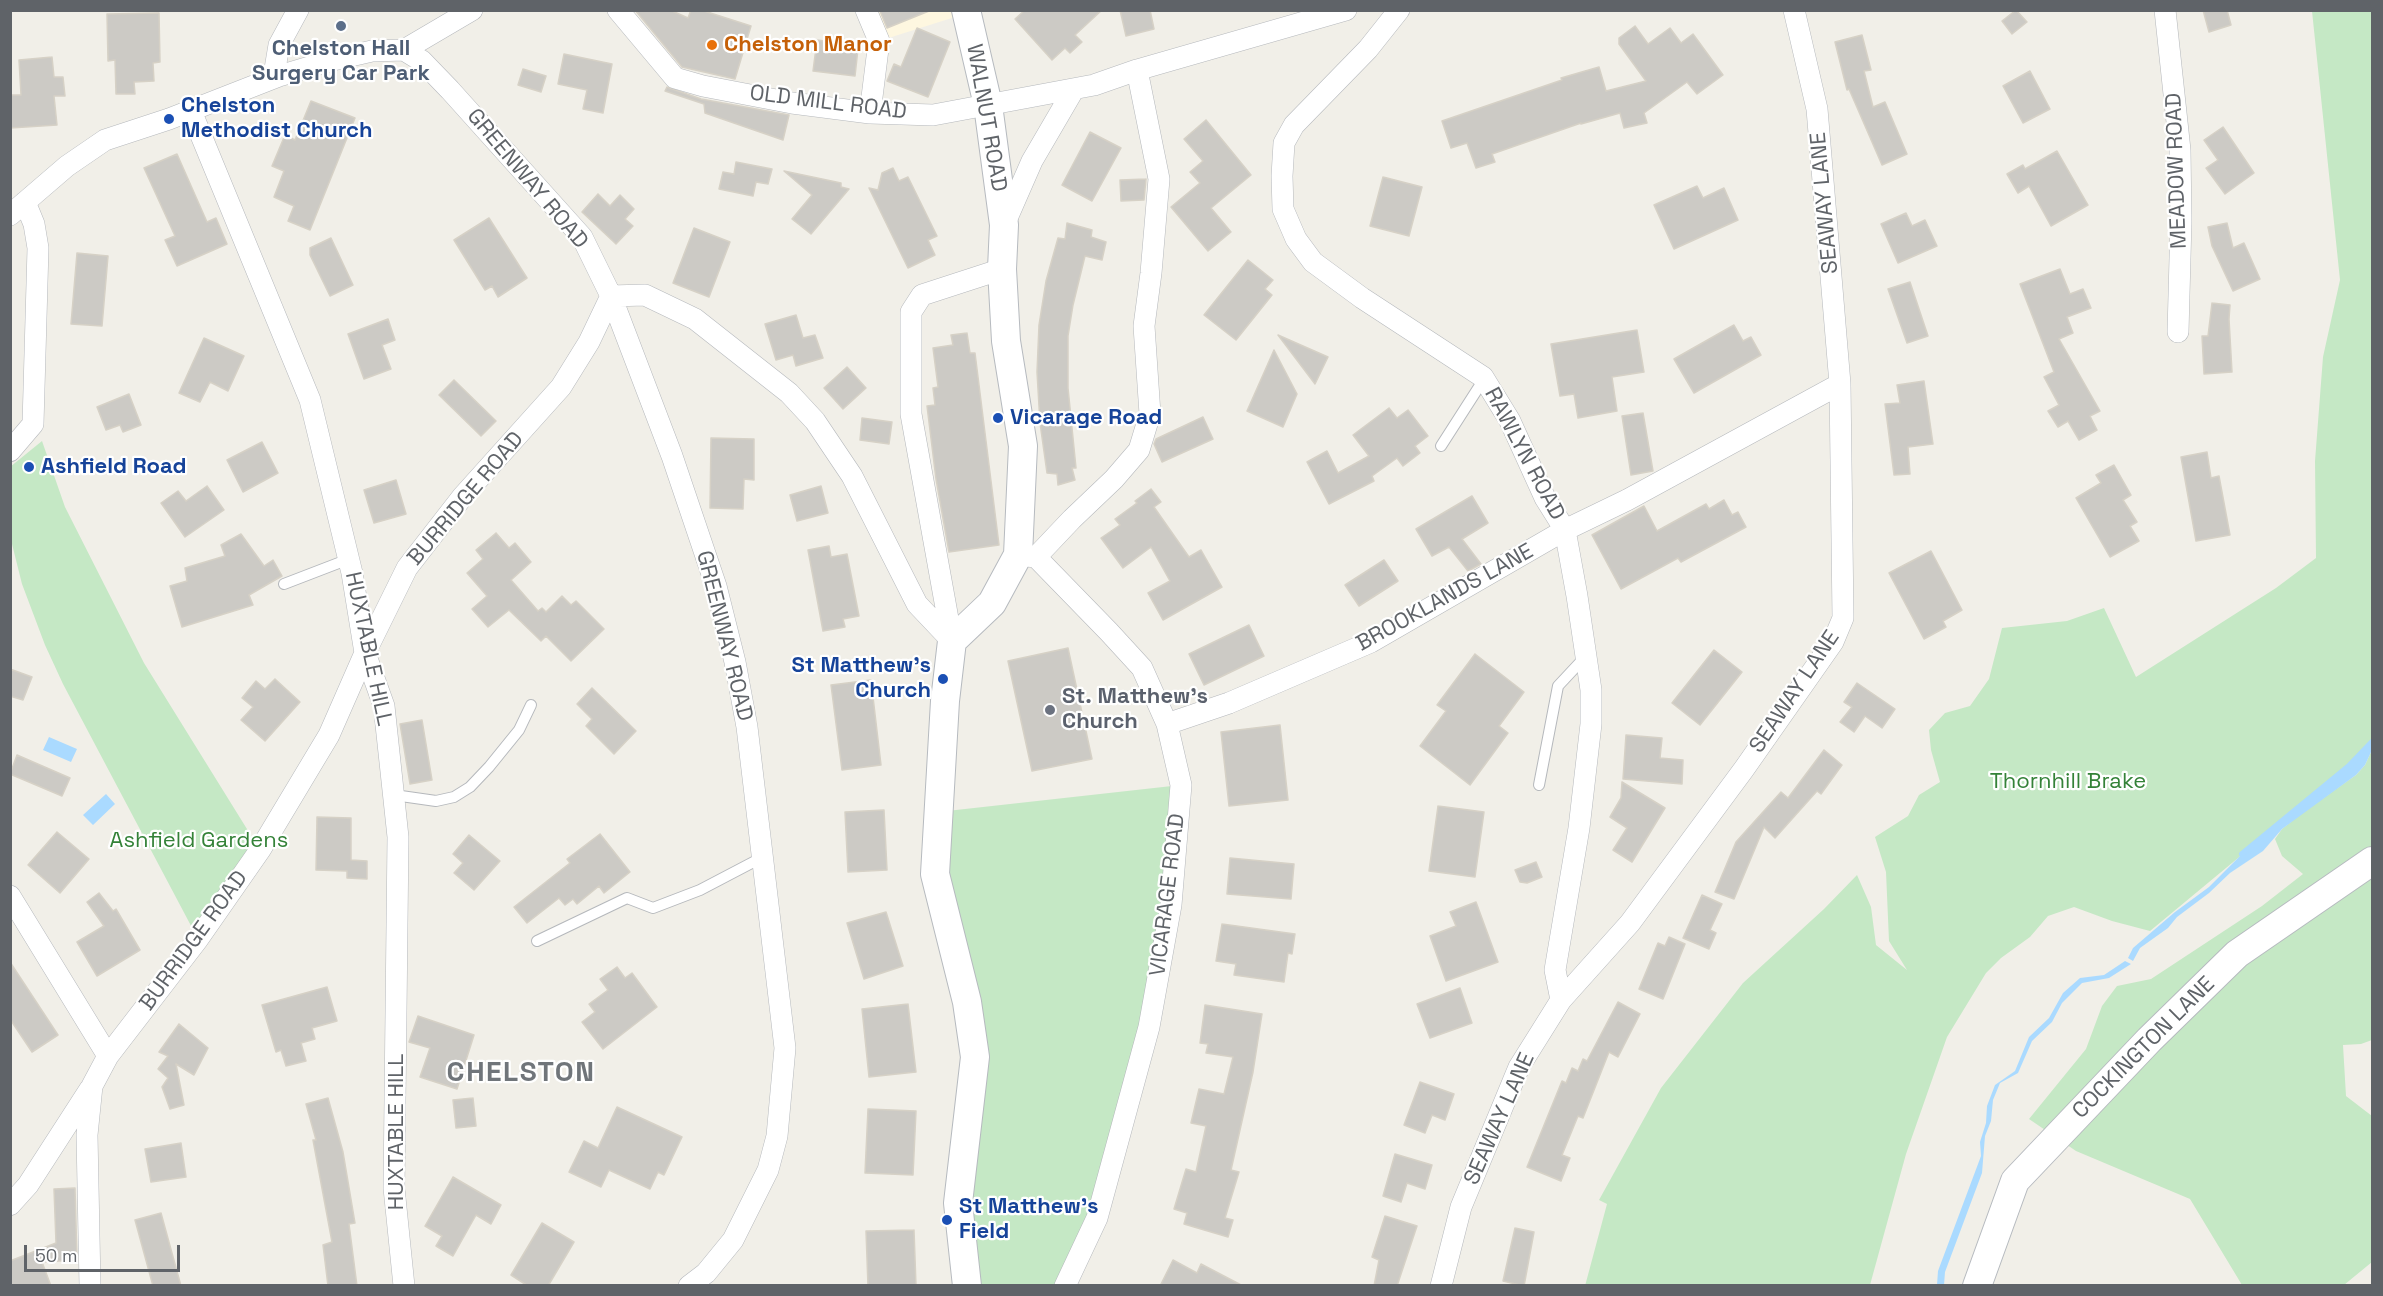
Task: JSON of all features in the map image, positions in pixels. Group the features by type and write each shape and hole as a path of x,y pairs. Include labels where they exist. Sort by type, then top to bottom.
{"street":[{"path":"279,76 275,69 279,45 298,10"},
{"path":"10,451 33,424 38,248 34,224 18,208 67,166 105,140 191,111 279,76 372,51 404,50 472,10"},
{"name":"OLD MILL ROAD","path":"618,10 675,78 792,104 870,113 933,115 1094,85 1137,70 1346,10"},
{"path":"866,10 879,41 870,113"},
{"name":"WALNUT ROAD","path":"952,641 992,603 1027,556 1023,446 1006,341 1002,269 1004,225 988,105 966,10"},
{"name":"RAWLYN ROAD","path":"1399,10 1368,49 1294,125 1284,143 1283,209 1296,239 1313,262 1484,380 1510,421 1545,498 1565,530 1591,690 1591,724 1579,828 1556,970 1561,1000"},
{"name":"SEAWAY LANE","path":"1441,1286 1461,1207 1519,1067 1561,1000 1630,923 1744,769 1833,642 1843,618 1840,384 1817,110 1794,10"},
{"name":"MEADOW ROAD","path":"2165,10 2180,150 2178,332"},
{"name":"GREENWAY ROAD","path":"404,50 422,61 450,90 582,237 611,296 672,456 716,586 735,662 747,727 785,1048 777,1136 768,1170 733,1240 706,1273 689,1286"},
{"path":"1027,556 1072,519 1114,479 1139,450 1150,414 1144,326 1152,273 1159,179 1137,70"},
{"name":"WALNUT ROAD","path":"1004,225 1032,161 1074,89"},
{"name":"HUXTABLE HILL","path":"191,111 310,400 349,559 365,653 384,706 399,837 394,1188 404,1286"},
{"path":"967,1286 958,1203 975,1057 967,1002 935,874 945,701 952,641 911,414 911,312 922,295 1002,269"},
{"path":"611,296 645,295 695,319 789,393 815,421 852,476 917,604 952,641"},
{"name":"BURRIDGE ROAD","path":"90,1286 87,1135 92,1086 108,1056 191,948 260,850 329,735 365,653 407,568 463,496 561,387 589,342 611,296"},
{"name":"BROOKLANDS LANE","path":"1167,724 1229,703 1371,642 1565,530 1627,500 1840,384"},
{"name":"VICARAGE ROAD","path":"1027,556 1110,632 1142,669 1167,724 1181,785 1171,904 1149,1027 1097,1218 1065,1286"},
{"name":"COCKINGTON LANE","path":"1977,1286 2015,1181 2149,1040 2237,954 2373,861"},
{"path":"10,896 108,1056"},
{"path":"10,1204 28,1185 92,1086"}],"lane":[{"path":"1441,446 1484,380"},
{"path":"284,584 349,559"},
{"path":"1539,785 1558,686 1586,656"},
{"path":"394,795 436,801 454,797 470,787 519,730 531,705"},
{"path":"537,941 627,898 653,908 700,890 763,857"}],"shaded area":[{"path":"866,11 974,11 879,41"}],"green space":[{"name":"Thornhill Brake","path":"2312,11 2372,11 2372,742 2349,766 2150,931 2112,921 2074,907 2048,916 2030,937 2001,958 1986,973 1947,1037 1906,1154 1870,1285 1585,1286 1607,1204 1599,1200 1661,1088 1743,983 1824,909 1857,875 1871,907 1876,945 1907,970 1889,941 1886,872 1875,837 1908,816 1919,795 1940,782 1931,750 1929,730 1945,713 1970,706 1989,679 2002,628 2067,621 2104,608 2136,677 2276,588 2316,558 2315,461 2323,357 2340,280"},
{"name":"Ashfield Gardens","path":"42,441 65,507 144,663 260,850 198,939 63,684 45,645 22,584 11,540 10,467"},
{"path":"2372,750 2372,846 2317,886 2372,876 2372,1040 2361,1044 2343,1045 2346,1096 2372,1116 2372,1262 2344,1285 2242,1285 2190,1199 2076,1151 2029,1119 2086,1049 2102,1006 2117,986 2151,979 2262,906 2303,874 2282,856 2275,839 2282,829 2302,813 2356,775 2365,765"},
{"path":"1181,785 1149,1027 1065,1285 967,1285 975,1057 938,812"}],"water":[{"path":"49,737 77,749 71,762 43,750"},
{"path":"2372,742 2372,750 2365,765 2356,775 2282,829 2263,851 2230,873 2209,893 2177,917 2168,928 2140,948 2133,961 2128,958 2133,948 2209,887 2242,854 2349,766"},
{"path":"106,794 115,804 93,825 83,815"},
{"path":"2125,961 2131,964 2109,978 2082,983 2062,1003 2052,1022 2032,1041 2018,1073 2000,1083 1993,1100 1991,1121 1985,1136 1982,1173 1945,1272 1944,1285 1937,1285 1938,1271 1981,1156 1980,1142 1986,1123 1987,1106 1995,1085 2015,1071 2029,1037 2049,1018 2063,993 2080,978 2104,975"}],"building":[{"name":"Chelston Manor","path":"635,10 670,10 688,18 691,10 701,10 751,26 735,79 682,67"},
{"path":"1025,10 1102,10 1075,35 1082,42 1070,53 1065,48 1052,60 1015,19"},
{"path":"1120,10 1150,10 1154,29 1126,36"},
{"path":"2016,10 2027,22 2012,34 2002,21"},
{"path":"2203,10 2227,10 2231,25 2209,32"},
{"path":"880,11 929,11 887,28"},
{"path":"159,13 160,62 153,63 154,81 134,82 135,94 116,94 115,60 108,61 107,14"},
{"path":"1635,26 1648,44 1670,28 1681,43 1693,34 1723,75 1697,94 1687,82 1644,113 1647,123 1624,128 1620,113 1581,123 1492,154 1495,162 1476,168 1467,143 1451,148 1442,121 1562,80 1561,78 1599,67 1606,91 1646,81 1619,44 1619,38"},
{"path":"917,28 950,42 928,97 887,81 894,64 901,67"},
{"path":"1862,35 1871,70 1864,71 1873,107 1885,102 1907,154 1882,165 1849,89 1847,90 1835,42"},
{"path":"817,40 847,44 858,49 855,76 813,71"},
{"path":"564,54 612,64 603,113 583,109 587,90 558,84"},
{"path":"52,57 54,77 63,77 65,96 54,96 57,125 10,128 10,95 21,95 19,60"},
{"path":"523,69 546,76 541,92 518,85"},
{"path":"2030,71 2050,109 2023,123 2003,86"},
{"path":"667,87 701,99 789,115 783,140 705,113 704,104 665,91"},
{"path":"311,101 355,118 310,230 288,221 294,206 274,197 284,171 272,166 285,135 295,140"},
{"path":"1206,120 1251,175 1211,208 1231,232 1208,251 1171,207 1200,183 1190,172 1203,161 1184,139"},
{"path":"2223,127 2254,173 2225,194 2206,168 2218,160 2204,140"},
{"path":"1090,132 1121,148 1092,201 1062,185"},
{"path":"2057,151 2088,205 2051,226 2029,186 2018,193 2007,174 2023,165 2025,169"},
{"path":"177,154 207,222 216,218 227,244 177,266 165,240 175,236 144,168"},
{"path":"736,162 772,169 768,184 756,182 753,196 719,189 723,172 734,174"},
{"path":"893,168 899,181 908,177 937,236 928,240 935,255 908,268 869,188 878,190 882,173"},
{"path":"784,171 841,183 841,187 849,189 811,234 792,219 812,195"},
{"path":"1383,177 1422,187 1409,236 1370,226"},
{"path":"1146,179 1144,200 1121,201 1120,180"},
{"path":"1697,186 1703,198 1724,188 1738,220 1674,249 1654,205"},
{"path":"598,194 610,206 620,195 634,209 625,219 633,226 616,244 582,212"},
{"path":"1906,213 1912,226 1925,220 1937,246 1898,263 1881,224"},
{"path":"489,218 527,278 498,297 492,286 485,290 454,240"},
{"path":"1067,223 1092,230 1091,237 1106,242 1102,260 1085,256 1073,305 1068,336 1068,388 1076,468 1072,468 1075,480 1058,485 1057,474 1047,473 1040,423 1037,372 1039,325 1046,281 1058,238 1065,239"},
{"path":"2227,223 2233,248 2244,243 2260,279 2233,291 2212,246 2208,227"},
{"path":"694,228 730,242 709,297 673,283"},
{"path":"331,238 353,285 330,296 310,255 310,248"},
{"path":"77,253 108,256 102,326 71,324"},
{"path":"1248,260 1273,280 1265,289 1272,295 1236,340 1204,315"},
{"path":"2060,269 2070,294 2083,289 2091,308 2067,317 2073,333 2059,339 2100,411 2090,416 2097,430 2079,440 2068,421 2058,427 2048,411 2059,405 2044,377 2054,372 2020,284"},
{"path":"1910,282 1928,336 1907,343 1888,289"},
{"path":"2212,303 2230,305 2232,372 2204,374 2202,336 2208,336"},
{"path":"796,315 803,338 815,335 823,358 796,366 793,355 776,360 765,324"},
{"path":"388,319 395,340 382,345 391,369 364,379 348,334"},
{"path":"1734,325 1743,341 1751,337 1761,355 1694,393 1674,359"},
{"path":"1637,330 1644,372 1612,377 1617,411 1578,418 1574,394 1560,396 1551,344"},
{"path":"967,333 970,353 975,353 999,545 949,552 936,479 927,406 935,405 933,388 938,387 933,348 953,345 951,335"},
{"path":"1278,335 1328,357 1315,384"},
{"path":"204,338 244,356 228,391 210,382 200,402 179,393"},
{"path":"1274,350 1297,394 1283,427 1247,411"},
{"path":"847,367 866,388 843,409 824,388"},
{"path":"454,380 496,421 481,436 439,395"},
{"path":"1924,381 1933,444 1908,447 1910,474 1894,475 1885,404 1900,403 1897,385"},
{"path":"129,394 141,425 123,432 120,425 106,430 97,407"},
{"path":"1389,408 1397,418 1408,410 1428,436 1415,446 1420,453 1403,466 1397,458 1372,476 1374,481 1329,504 1307,462 1327,451 1338,473 1369,456 1353,435"},
{"path":"1643,413 1653,471 1631,475 1622,416"},
{"path":"1203,417 1213,439 1162,462 1154,444 1156,439"},
{"path":"862,418 892,422 889,444 860,440"},
{"path":"711,438 754,439 754,480 744,479 743,509 710,508"},
{"path":"262,442 278,473 243,492 227,460"},
{"path":"2207,452 2211,478 2219,476 2230,535 2196,541 2181,457"},
{"path":"2114,465 2131,495 2123,500 2137,522 2130,526 2139,541 2110,557 2076,498 2101,483 2096,475"},
{"path":"396,480 406,514 374,523 364,490"},
{"path":"207,486 224,510 185,537 161,503 178,491 186,501"},
{"path":"821,486 828,513 797,521 790,495"},
{"path":"1151,489 1161,502 1154,507 1189,557 1201,550 1222,587 1163,620 1148,593 1170,581 1151,547 1123,568 1101,538 1120,525 1115,519"},
{"path":"1472,496 1488,523 1462,539 1481,564 1468,571 1449,547 1432,556 1416,529"},
{"path":"1724,500 1732,515 1738,512 1746,527 1681,562 1678,558 1621,589 1592,535 1644,506 1657,531 1706,504 1709,509"},
{"path":"496,533 509,548 515,543 531,562 511,580 538,611 542,608 546,612 562,596 571,605 576,601 604,629 571,661 546,636 541,641 509,610 488,627 472,609 487,596 467,573 483,559 476,550"},
{"path":"241,534 264,566 273,560 282,576 249,595 253,605 182,627 170,586 187,581 185,568 225,556 221,545"},
{"path":"829,546 831,557 847,554 859,616 843,619 845,627 823,631 808,550"},
{"path":"1931,551 1962,610 1943,621 1946,627 1924,639 1889,573"},
{"path":"1384,560 1398,581 1359,606 1345,585"},
{"path":"1249,625 1264,656 1204,685 1189,654"},
{"name":"St. Matthew's Church","path":"1068,648 1092,759 1032,771 1008,661"},
{"path":"1714,650 1742,672 1700,725 1672,703"},
{"path":"1475,654 1524,692 1499,726 1508,733 1470,785 1420,746 1446,711 1437,705"},
{"path":"10,669 32,677 23,700 10,696"},
{"path":"275,679 300,702 265,741 241,720 253,707 242,698 256,681 265,689"},
{"path":"871,680 881,765 842,770 831,685"},
{"path":"1857,683 1895,709 1882,728 1865,716 1854,732 1840,722 1852,707 1844,702"},
{"path":"592,688 636,731 614,754 586,726 592,719 577,704"},
{"path":"422,720 432,780 410,784 400,724"},
{"path":"1280,725 1288,800 1229,806 1221,732"},
{"path":"1626,735 1662,738 1660,758 1683,760 1682,784 1623,779"},
{"path":"1824,750 1842,765 1821,794 1817,791 1775,838 1764,827 1734,899 1715,892 1736,842 1781,792 1788,798"},
{"path":"17,755 70,778 62,796 10,774"},
{"path":"1622,782 1665,808 1632,862 1613,850 1627,828 1610,817 1621,798"},
{"path":"1438,806 1484,812 1475,877 1429,871"},
{"path":"884,810 887,870 848,872 845,812"},
{"path":"317,817 351,818 351,860 367,861 367,879 347,878 347,871 316,870"},
{"path":"57,832 89,859 60,893 28,865"},
{"path":"600,834 630,872 604,893 599,886 577,904 573,899 565,905 559,898 527,923 514,907 570,863 567,859"},
{"path":"469,835 500,861 474,890 454,873 463,863 453,854"},
{"path":"1230,858 1294,864 1291,899 1227,894"},
{"path":"1536,862 1542,877 1527,883 1520,882 1515,870"},
{"path":"99,893 113,911 116,909 140,950 97,976 77,942 104,926 87,902"},
{"path":"1702,895 1722,904 1710,930 1716,933 1709,949 1683,938"},
{"path":"1476,902 1498,962 1446,981 1430,936 1456,926 1450,912"},
{"path":"886,912 903,966 864,979 847,923"},
{"path":"1222,924 1295,934 1292,954 1288,953 1284,982 1234,975 1236,964 1216,961"},
{"path":"1669,937 1685,944 1663,999 1639,989 1658,943 1665,946"},
{"path":"10,962 58,1035 32,1052 10,1019"},
{"path":"617,967 625,978 632,973 657,1007 603,1049 582,1022 595,1012 589,1004 608,990 600,979"},
{"path":"327,987 337,1021 312,1028 315,1039 301,1043 306,1061 286,1066 281,1050 276,1052 262,1005"},
{"path":"1460,988 1472,1023 1430,1038 1417,1004"},
{"path":"1618,1002 1640,1014 1618,1057 1609,1052 1583,1118 1578,1116 1562,1155 1570,1158 1561,1181 1527,1167 1562,1081 1566,1083 1572,1068 1578,1071 1583,1059 1587,1061"},
{"path":"908,1004 916,1072 869,1077 862,1009"},
{"path":"1205,1005 1262,1014 1253,1072 1231,1170 1239,1172 1225,1218 1233,1220 1228,1237 1184,1224 1187,1213 1174,1209 1186,1169 1196,1172 1206,1126 1191,1123 1199,1089 1224,1094 1233,1057 1206,1053 1208,1044 1200,1043"},
{"path":"418,1016 474,1035 457,1089 420,1077 430,1048 409,1042"},
{"path":"179,1024 208,1048 194,1075 176,1064 184,1105 170,1109 162,1087 168,1078 158,1069 168,1056 159,1052"},
{"path":"1420,1082 1454,1094 1445,1120 1432,1115 1425,1133 1404,1125"},
{"path":"328,1098 343,1152 355,1223 349,1224 357,1286 328,1286 323,1245 332,1242 313,1140 316,1140 306,1104"},
{"path":"473,1098 476,1126 456,1128 453,1100"},
{"path":"617,1107 682,1137 664,1175 658,1172 650,1189 609,1170 601,1187 569,1172 584,1141 598,1148"},
{"path":"868,1109 916,1111 913,1175 865,1173"},
{"path":"181,1143 186,1177 151,1182 145,1149"},
{"path":"1395,1154 1432,1165 1425,1189 1407,1183 1401,1202 1383,1196"},
{"path":"453,1177 501,1205 491,1224 476,1215 453,1256 436,1246 442,1236 425,1226"},
{"path":"75,1188 77,1260 42,1262 51,1286 10,1286 10,1261 56,1243 54,1189"},
{"path":"161,1213 181,1286 153,1286 135,1220"},
{"path":"1385,1216 1417,1226 1397,1286 1374,1286 1379,1260 1372,1257"},
{"path":"542,1223 574,1242 548,1286 528,1286 511,1275"},
{"path":"1515,1228 1534,1232 1524,1286 1503,1281"},
{"path":"914,1230 916,1286 868,1286 866,1231"},
{"path":"1173,1260 1197,1273 1201,1264 1243,1286 1160,1286"}],"waterway":[{"path":"2242,854 2349,766 2372,742"}],"place":[{"name":"Chelston Hall Surgery Car Park","path":"341,26"},
{"name":"Chelston Manor","path":"712,45"},
{"name":"Chelston Methodist Church","path":"169,119"},
{"name":"Vicarage Road","path":"998,418"},
{"name":"Ashfield Road","path":"29,467"},
{"name":"St Matthew's Church","path":"943,679"},
{"name":"St. Matthew's Church","path":"1050,710"},
{"name":"St Matthew's Field","path":"947,1220"}],"district":[{"name":"CHELSTON","path":"521,1073"}]}
